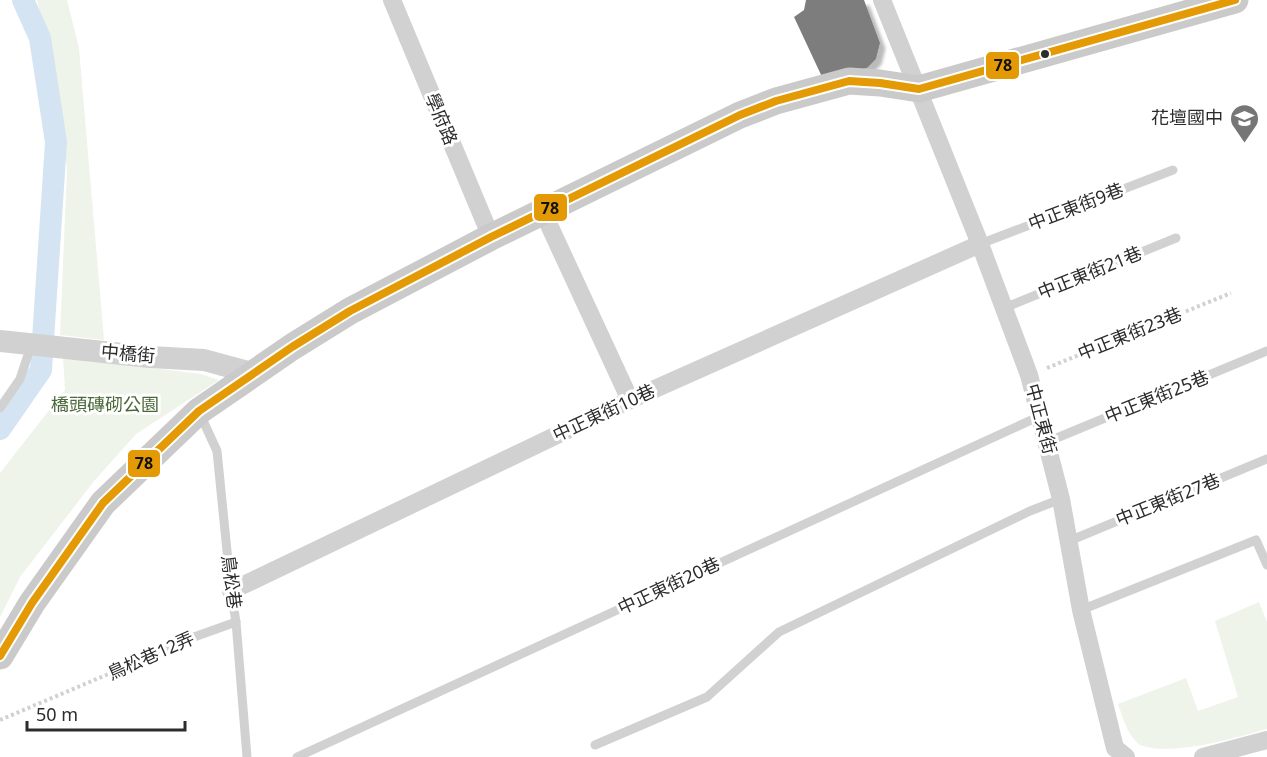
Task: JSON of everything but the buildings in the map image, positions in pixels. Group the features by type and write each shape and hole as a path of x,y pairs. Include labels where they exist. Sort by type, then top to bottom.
{"main road":[{"path":"0,656 32,603 103,503 199,411 292,347 350,311 491,237 740,115 776,101 849,81 880,83 919,90 1235,0"}],"street":[{"name":"學府路","path":"392,0 491,237"},
{"name":"中正東街","path":"882,0 980,244 1029,375 1061,499 1080,610 1119,754"},
{"path":"543,212 630,400"},
{"name":"中正東街10巷","path":"231,591 630,400 980,244"},
{"name":"中橋街","path":"0,341 150,357 204,360 255,374"},
{"path":"1203,757 1267,740"}],"lane":[{"name":"中正東街9巷","path":"980,244 1173,170"},
{"name":"中正東街21巷","path":"1004,308 1176,238"},
{"path":"0,408 20,379 31,345"},
{"name":"中正東街25巷","path":"1047,442 1267,351"},
{"name":"鳥松巷","path":"199,411 217,451 236,622 247,757"},
{"name":"中正東街20巷","path":"297,757 1040,416"},
{"name":"中正東街27巷","path":"1069,541 1267,459"},
{"path":"595,745 707,697 779,632 1030,511 1061,499"},
{"path":"1080,610 1256,540 1267,565"},
{"name":"鳥松巷12弄","path":"136,661 194,636 236,622"}],"path":[{"name":"中正東街23巷","path":"1029,375 1231,293"},
{"name":"鳥松巷12弄","path":"0,720 106,676 136,661"}],"green space":[{"path":"37,0 67,0 79,48 104,340 60,335 67,169 57,82"},
{"name":"橋頭磚砌公園","path":"63,357 201,374 219,380 136,434 94,481 20,577 0,617 0,473 65,390"},
{"path":"1259,602 1267,622 1267,729 1185,748 1153,748 1140,745 1129,731 1118,704 1186,678 1198,711 1238,697 1215,621"}],"waterway":[{"path":"0,429 41,370 56,142 40,38 23,0"}],"transit line":[{"name":"78","path":"0,656 32,603 103,503 199,411 292,347 350,311 491,237 740,115 776,101 849,81 919,89 1235,0"}],"place":[{"name":"花壇國中","path":"1244,144"}]}
